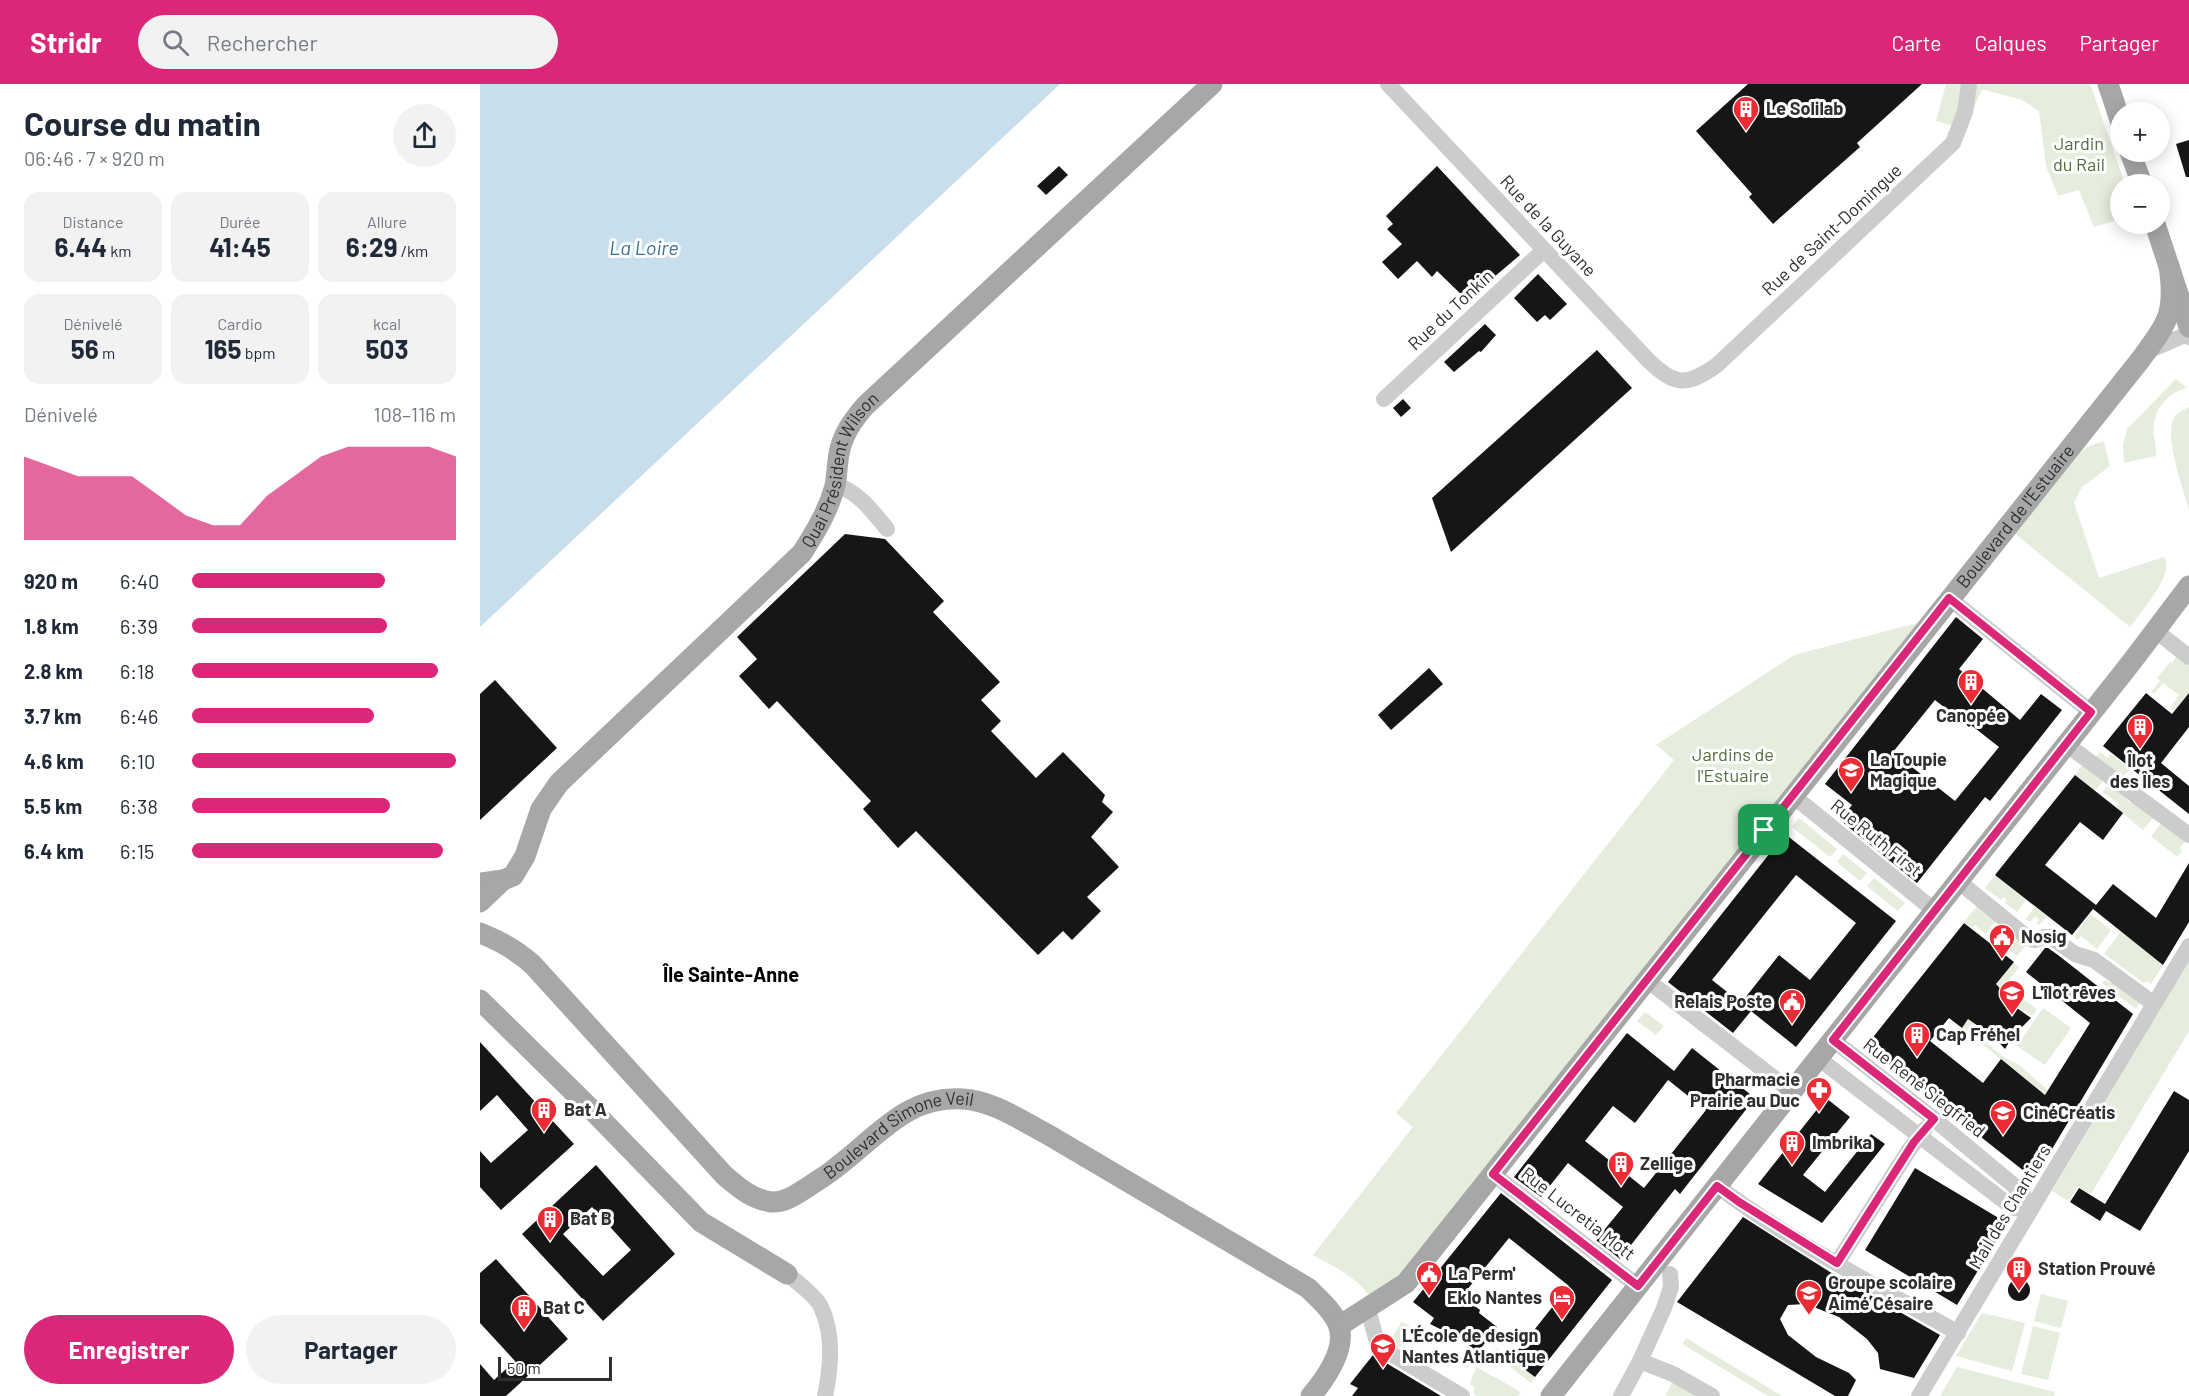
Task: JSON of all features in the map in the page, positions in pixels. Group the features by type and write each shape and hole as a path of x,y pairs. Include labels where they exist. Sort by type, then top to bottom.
{"main road":[{"name":"Quai Président Wilson","path":"480,902 503,880 513,876 520,865 541,809 559,783 797,559 820,524 835,485 840,447 845,435 857,416 878,392 1212,84"},
{"path":"2108,84 2114,102"},
{"path":"2158,234 2189,327"},
{"name":"Boulevard de l'Estuaire","path":"1339,1326 1406,1283 2146,352 2169,316 2173,293 2169,266"},
{"path":"1551,1396 2187,589"},
{"path":"480,883 503,880"},
{"name":"Boulevard Simone Veil","path":"480,933 499,940 519,952 533,965 724,1174 749,1196 772,1202 790,1199 838,1166 898,1116 923,1103 960,1099 979,1101 1004,1111 1047,1134 1308,1288 1325,1304 1339,1326"},
{"path":"480,1000 701,1222 787,1274"},
{"path":"1311,1396 1338,1356 1339,1326"}],"street":[{"name":"Rue de la Guyane","path":"1389,84 1659,370 1669,378 1678,381 1688,380"},
{"name":"Rue de Saint-Domingue","path":"1688,380 1702,376 1717,365 1953,143 1965,112 1969,84"},
{"name":"Rue du Tonkin","path":"1384,399 1544,250"},
{"path":"2146,352 2185,335 2189,337"},
{"path":"835,485 845,488 856,496 887,529"},
{"path":"1949,598 2091,712"},
{"path":"2156,631 2189,657"},
{"path":"2066,744 2189,835"},
{"name":"Rue Ruth First","path":"1792,795 1935,911"},
{"path":"1958,881 2028,938 2034,940 2051,937 2075,954 2094,960 2154,1004"},
{"name":"Mail des Chantiers","path":"1919,1396 2189,946"},
{"path":"1647,980 1792,1092"},
{"name":"Rue René Siegfried","path":"1833,1040 1999,1173 2022,1193 2031,1209"},
{"path":"1818,1058 2013,1208 2031,1209"},
{"path":"1837,1263 1919,1136 1934,1119"},
{"path":"1988,1189 1996,1182 1999,1173"},
{"name":"Rue Lucretia Mott","path":"1493,1174 1638,1286"},
{"path":"1717,1186 1837,1263 1958,1333"},
{"path":"2013,1208 2022,1193"},
{"path":"787,1274 821,1305 830,1349 829,1377 825,1396"},
{"path":"1621,1396 1640,1361 1671,1287 1670,1274"},
{"path":"1368,1309 1378,1346 1462,1396"},
{"path":"1640,1361 1673,1374 1712,1396"}],"green space":[{"name":"Jardin du Rail","path":"1946,84 2088,84 2091,86 2110,141 2110,162 2117,162 2122,174 2110,174 2110,222 2094,227 2079,190 2058,196 2046,166 2039,111 2022,100 1982,89 1965,129 1936,121"},
{"path":"2176,379 2187,388 2166,400 2157,413 2154,428 2156,456 2124,463 2123,445 2127,429"},
{"path":"2189,407 2189,510 2173,450 2171,426 2178,413"},
{"path":"2104,442 2110,466 2082,487 2074,503 2099,578 2164,557 2166,564 2165,573 2155,593 2130,627 2014,533 2068,464 2093,444"},
{"name":"Jardins de l'Estuaire","path":"1921,622 1416,1263 1370,1297 1352,1278 1313,1255 1413,1127 1396,1113 1674,760 1656,745 1794,655"},
{"path":"2178,654 2189,663 2189,693 2174,711 2170,708 2179,695 2163,683 2154,694 2151,692 2160,681 2157,678"},
{"path":"2100,752 2108,758 2111,754 2130,769 2122,779 2093,760"},
{"path":"2082,765 2105,778 2095,791 2075,775"},
{"path":"2111,782 2115,790 2130,803 2134,800 2155,816 2143,830 2116,808 2119,804 2103,792"},
{"path":"1799,818 1837,849 1830,857 1792,827"},
{"path":"2163,821 2186,840 2177,857 2151,836"},
{"path":"1843,854 1867,873 1860,881 1837,862"},
{"path":"1995,875 2026,900 2017,912 2005,903 2007,900 2004,897 2001,900 1985,888"},
{"path":"1874,878 1905,903 1898,911 1867,886"},
{"path":"1979,904 1997,919 1986,934 1975,925 1972,928 1964,922"},
{"path":"2035,906 2047,916 2039,925 2037,923 2039,920 2035,916 2030,922 2026,919"},
{"path":"2091,914 2111,930 2097,949 2081,936 2078,940 2074,937"},
{"path":"2121,931 2163,965 2151,984 2146,981 2144,983 2104,954"},
{"path":"2009,933 2018,941 2027,944 2017,956 2001,943"},
{"path":"2189,961 2189,1031 2091,1194 2078,1187 2069,1201 2052,1191"},
{"path":"2013,963 2019,967 1990,1004 1984,1000"},
{"path":"2105,980 2111,983 2113,980 2142,999 2136,1009 2102,983"},
{"path":"2013,992 2037,1009 2032,1016 2018,1007 2010,996"},
{"path":"2043,1008 2071,1028 2045,1065 2017,1046"},
{"path":"1645,1012 1664,1026 1656,1035 1637,1021"},
{"path":"1969,1019 1974,1023 1970,1029 2002,1056 2019,1065 2073,1112 2071,1115 1962,1028"},
{"path":"2041,1294 2068,1301 2061,1328 2034,1321"},
{"path":"1982,1313 2025,1323 2012,1371 1956,1356"},
{"path":"1402,1321 1412,1328 1398,1350 1388,1344"},
{"path":"2033,1326 2060,1333 2048,1380 2021,1374"},
{"path":"1686,1338 1782,1396 1768,1396 1682,1344"},
{"path":"1409,1346 1434,1361 1427,1373 1413,1365 1417,1358 1406,1351"},
{"path":"1496,1348 1535,1377 1531,1383 1493,1353"},
{"path":"1453,1351 1471,1362 1467,1368 1455,1361 1452,1365 1447,1362"},
{"path":"1476,1367 1521,1392 1518,1396 1476,1396 1473,1392 1475,1387 1470,1384"},
{"path":"1957,1367 2055,1392 2054,1396 1940,1396"},
{"path":"1673,1381 1699,1396 1665,1396"}],"water":[{"name":"La Loire","path":"480,84 1060,84 480,627"}],"building":[{"path":"1748,84 1922,84 1857,143 1860,147 1773,224 1749,197 1752,194 1696,131"},
{"path":"2189,140 2189,177 2186,177 2176,144"},
{"path":"1059,166 1068,175 1046,195 1037,186"},
{"path":"1437,166 1520,255 1467,300 1437,271 1432,277 1417,261 1398,279 1382,262 1402,244 1387,229 1393,224 1386,216"},
{"path":"1538,274 1567,304 1550,320 1545,315 1537,322 1514,298"},
{"path":"1485,324 1496,335 1481,352 1479,351 1454,372 1444,362"},
{"path":"1597,350 1632,388 1451,552 1432,498"},
{"path":"1403,399 1411,408 1401,417 1393,408"},
{"path":"845,534 885,539 944,601 933,612 1000,682 981,700 1001,721 991,731 1036,778 1063,752 1105,795 1102,802 1113,812 1091,837 1119,867 1087,897 1101,911 1072,940 1063,931 1038,955 916,831 898,848 863,809 871,801 777,701 769,709 739,676 757,659 737,637"},
{"path":"1956,617 1983,639 1959,669 2020,720 2041,694 2062,710 1990,801 1985,797 1917,883 1840,820 1852,805 1825,784","holes":["1935,700 1969,727 1971,725 1999,747 1955,801 1893,752"]},
{"path":"1429,668 1443,684 1391,730 1378,715"},
{"path":"495,680 557,748 480,820 480,694"},
{"name":"Îlot des Îles","path":"2146,693 2172,714 2189,693 2189,727 2161,763 2189,786 2189,814 2103,746"},
{"path":"2075,775 2123,813 2103,840 2080,822 2045,865 2096,905 2113,884 2156,918 2189,863 2189,922 2163,965 2093,909 2072,935 1995,875"},
{"path":"1785,834 1896,921 1796,1047 1751,1011 1733,1033 1668,982","holes":["1796,875 1856,923 1810,980 1779,955 1741,1003 1712,980"]},
{"path":"1964,923 2014,962 1996,984 2017,1008 2031,1018 2012,1037 2005,1049 1994,1037 1968,1019 1962,1028 1949,1018 1930,1041 1983,1083 2001,1059 2045,1095 2090,1023 2026,972 2045,948 2058,955 2133,1014 2034,1179 1866,1046"},
{"path":"1627,1033 1674,1071 1692,1048 1755,1098 1680,1194 1675,1189 1620,1259 1596,1240 1623,1207 1568,1163 1541,1197 1514,1177","holes":["1668,1080 1706,1110 1644,1188 1585,1141 1613,1106 1635,1123"]},
{"name":"Bat A","path":"480,1042 574,1144 501,1210 480,1187 480,1151 491,1163 528,1130 497,1095 480,1111"},
{"path":"2174,1091 2189,1100 2189,1151 2140,1231 2106,1211 2100,1221 2070,1202 2079,1188 2105,1204"},
{"name":"Imbrika","path":"1826,1098 1850,1117 1803,1175 1825,1192 1871,1134 1885,1144 1822,1223 1758,1184"},
{"name":"Bat B","path":"596,1165 675,1254 603,1321 522,1234","holes":["592,1207 631,1250 603,1276 563,1234"]},
{"path":"1915,1168 2007,1223 1957,1305 1865,1250"},
{"path":"1501,1193 1612,1280 1535,1377 1511,1359 1569,1286 1509,1238 1462,1296 1497,1327 1478,1352 1448,1329 1446,1332 1430,1324 1434,1318 1413,1302"},
{"name":"Groupe scolaire Aimé Césaire","path":"1743,1217 1830,1272 1940,1335 1914,1378 1880,1369 1878,1353 1867,1339 1839,1317 1806,1304 1788,1305 1780,1319 1788,1335 1816,1357 1849,1373 1856,1380 1848,1396 1835,1396 1677,1302"},
{"name":"Bat C","path":"496,1259 568,1339 506,1396 480,1396 480,1364 494,1380 515,1361 480,1323 480,1273"},
{"name":"Station Prouvé","path":"2015,1279 2023,1279 2030,1286 2030,1294 2023,1301 2015,1301 2008,1294 2008,1286"},
{"name":"L'École de design Nantes Atlantique","path":"1373,1355 1441,1396 1352,1396 1358,1388 1350,1384"}],"place":[{"name":"Le Solilab","path":"1746,132"},
{"name":"Canopée","path":"1971,705"},
{"name":"Îlot des Îles","path":"2140,750"},
{"name":"La Toupie Magique","path":"1851,793"},
{"name":"Nosig","path":"2002,960"},
{"name":"L'îlot rêves","path":"2012,1016"},
{"name":"Relais Poste","path":"1792,1025"},
{"name":"Cap Fréhel","path":"1917,1058"},
{"name":"Pharmacie Prairie au Duc","path":"1819,1113"},
{"name":"Bat A","path":"544,1133"},
{"name":"CinéCréatis","path":"2003,1136"},
{"name":"Imbrika","path":"1792,1166"},
{"name":"Zellige","path":"1621,1187"},
{"name":"Bat B","path":"550,1242"},
{"name":"Station Prouvé","path":"2019,1292"},
{"name":"La Perm'","path":"1429,1297"},
{"name":"Groupe scolaire Aimé Césaire","path":"1809,1316"},
{"name":"Eklo Nantes","path":"1562,1321"},
{"name":"Bat C","path":"524,1331"},
{"name":"L'École de design Nantes Atlantique","path":"1383,1369"}],"district":[{"name":"Île Sainte-Anne","path":"731,975"}],"route":[{"path":"1949,598 2091,712 1833,1040 1934,1119 1914,1142 1837,1263 1717,1186 1638,1286 1493,1174 1764,830 1949,598"}]}
